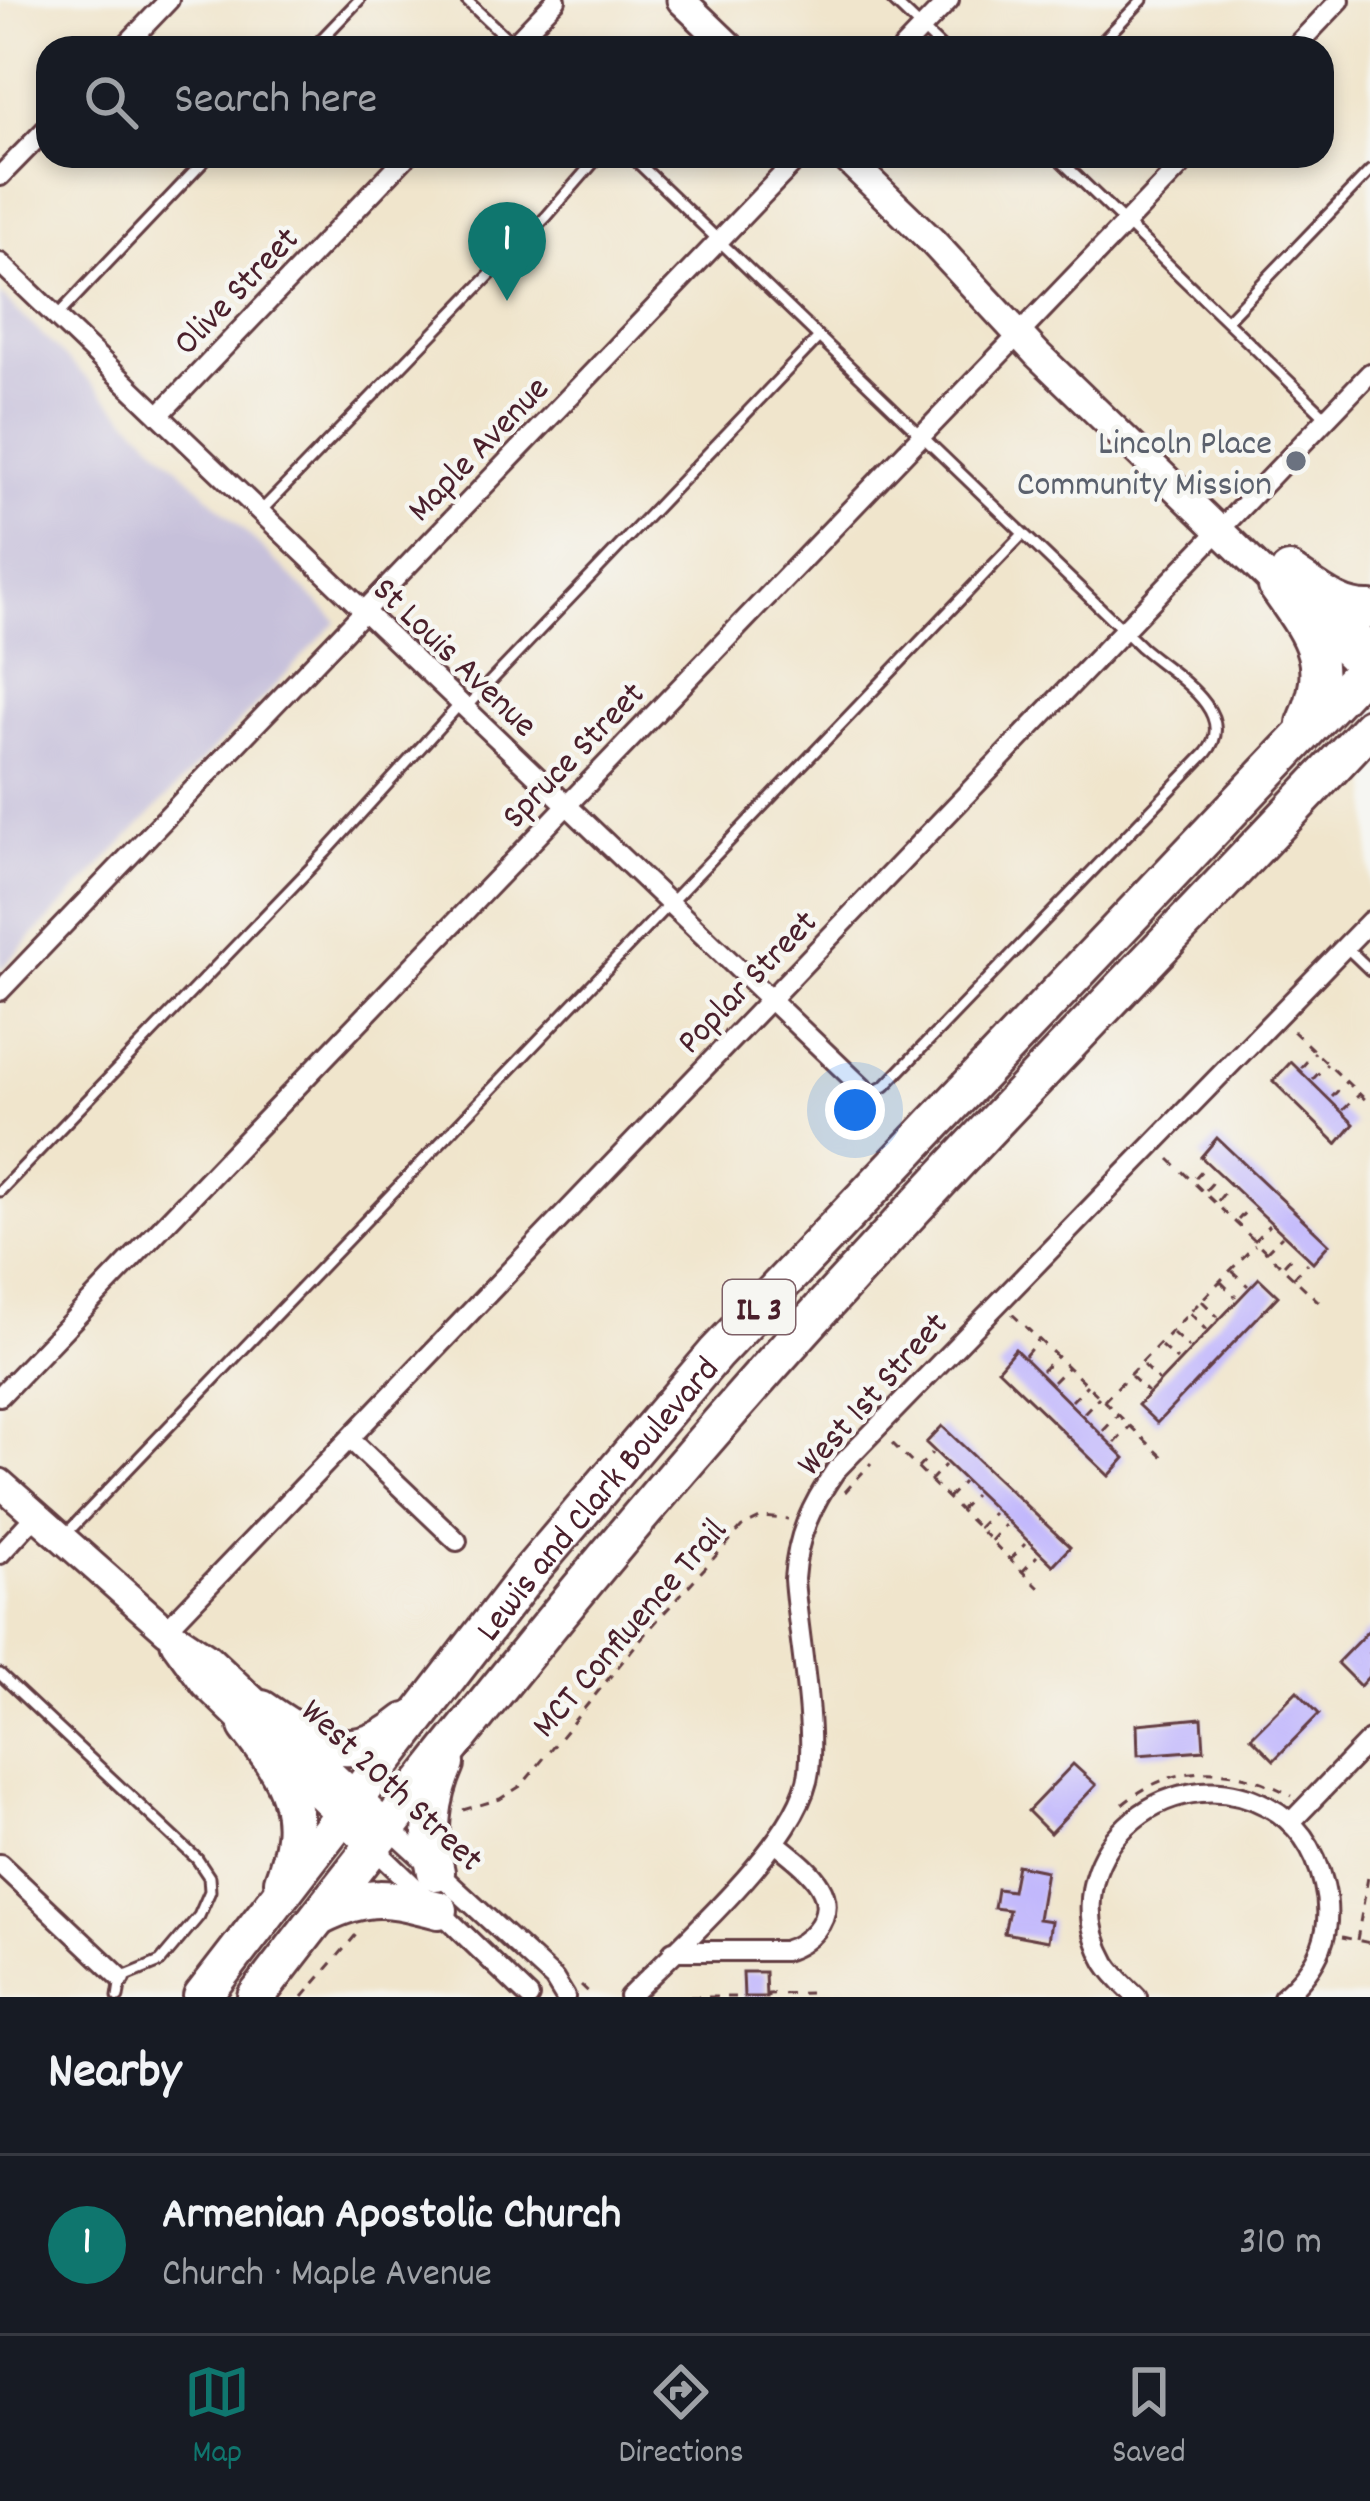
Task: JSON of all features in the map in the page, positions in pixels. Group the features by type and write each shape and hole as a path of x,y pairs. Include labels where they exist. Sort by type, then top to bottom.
{"highway":[{"path":"1283,579 1335,604 1370,610"},
{"path":"1283,579 1319,658 1317,698 1299,737"},
{"name":"Lewis and Clark Boulevard","path":"202,1997 587,1503 716,1353 1369,664"},
{"name":"Lewis and Clark Boulevard","path":"256,1997 459,1736 673,1477 798,1335 1370,727"},
{"path":"1300,802 1370,761"},
{"path":"254,1718 328,1748 352,1748 395,1731 423,1709"},
{"path":"254,1718 290,1789 295,1810 290,1863 277,1899"},
{"path":"436,1871 428,1840 430,1825 442,1774 459,1736"},
{"path":"317,1918 346,1903 385,1896 439,1910"}],"street":[{"path":"134,36 169,0"},
{"path":"524,36 556,0"},
{"path":"681,0 718,36"},
{"path":"914,36 949,0"},
{"path":"1306,36 1340,0"},
{"path":"0,176 36,139"},
{"name":"Olive Street","path":"159,415 396,168"},
{"name":"Maple Avenue","path":"0,991 789,168"},
{"path":"856,168 1369,664"},
{"name":"Spruce Street","path":"0,1396 1179,168"},
{"name":"St Louis Avenue","path":"0,263 869,1094"},
{"name":"Poplar Street","path":"166,1630 1370,373"},
{"name":"West 1st Street","path":"629,1997 777,1844 794,1818 809,1771 794,1579 803,1525 835,1471 1370,921"},
{"path":"351,1440 457,1541"},
{"name":"West 20th Street","path":"0,1483 166,1630 205,1684 254,1718 380,1837 439,1910 529,1997"},
{"path":"0,1554 35,1516"},
{"path":"1291,1822 1370,1739"},
{"path":"1137,1997 1106,1962 1093,1916 1096,1878 1117,1835 1151,1807 1170,1797 1211,1789 1250,1797 1291,1822 1306,1839 1322,1876 1330,1914 1326,1934 1310,1970 1283,1997"},
{"name":"West 20th Street","path":"380,1837 436,1871 554,1979 571,1989"},
{"path":"673,1952 784,1951 814,1933 825,1910 825,1894 817,1878 777,1844"},
{"path":"0,1864 119,1988"}],"lane":[{"path":"324,36 359,0"},
{"path":"466,0 503,36"},
{"path":"892,0 930,36"},
{"path":"1108,36 1142,0"},
{"path":"56,316 198,168"},
{"path":"260,512 589,168"},
{"path":"643,168 1124,631 1208,705 1217,723 1215,741 886,1086 869,1094"},
{"path":"1069,168 1327,418"},
{"path":"1227,320 1370,170"},
{"path":"0,1191 819,337"},
{"path":"61,1538 1022,534"},
{"path":"1345,946 1370,970"},
{"path":"0,1674 197,1859 208,1877 210,1891 199,1916 160,1962 119,1988"}],"path":[{"path":"1287,1026 1370,1104"},
{"path":"1301,1068 1315,1052"},
{"path":"1313,1079 1327,1064"},
{"path":"1332,1097 1346,1082"},
{"path":"1343,1110 1360,1094"},
{"path":"1165,1154 1320,1303 1323,1299"},
{"path":"1192,1181 1206,1166"},
{"path":"1204,1192 1216,1178"},
{"path":"1216,1204 1228,1188"},
{"path":"1235,1222 1249,1208"},
{"path":"1105,1402 1269,1226"},
{"path":"1266,1252 1282,1236"},
{"path":"1282,1268 1295,1253"},
{"path":"1293,1278 1307,1263"},
{"path":"1231,1270 1248,1286"},
{"path":"1220,1281 1237,1298"},
{"path":"1200,1300 1218,1317"},
{"path":"1189,1312 1207,1330"},
{"path":"1012,1313 1167,1461"},
{"path":"1172,1332 1189,1348"},
{"path":"1024,1356 1040,1339"},
{"path":"1160,1345 1178,1360"},
{"path":"1042,1371 1057,1356"},
{"path":"1141,1364 1160,1382"},
{"path":"1053,1382 1068,1366"},
{"path":"1130,1375 1148,1392"},
{"path":"1072,1401 1087,1384"},
{"path":"1084,1413 1099,1396"},
{"path":"1103,1431 1118,1414"},
{"path":"1115,1443 1130,1426"},
{"path":"891,1442 1039,1588"},
{"path":"917,1468 932,1453"},
{"path":"847,1491 872,1462"},
{"path":"930,1481 945,1465"},
{"path":"948,1498 962,1482"},
{"path":"960,1510 974,1495"},
{"path":"978,1528 993,1513"},
{"name":"MCT Confluence Trail","path":"430,1825 500,1799 522,1785 644,1635 742,1527 772,1516 803,1525"},
{"path":"991,1541 1005,1525"},
{"path":"1010,1560 1025,1544"},
{"path":"1022,1572 1037,1556"},
{"path":"1357,1940 1368,1877"},
{"path":"1326,1934 1370,1942"},
{"path":"571,1989 594,1997"},
{"path":"768,1997 814,1993"},
{"path":"690,1997 742,1997"}],"shaded area":[{"path":"0,294 337,621 0,970"}],"building":[{"path":"1291,1062 1354,1124 1337,1144 1273,1081"},
{"path":"1217,1138 1329,1244 1313,1262 1201,1157"},
{"path":"1259,1278 1278,1296 1157,1423 1138,1405"},
{"path":"1015,1349 1125,1458 1109,1476 998,1369"},
{"path":"942,1426 1070,1547 1053,1565 926,1443"},
{"path":"1370,1629 1370,1675 1360,1686 1337,1663"},
{"path":"1297,1691 1319,1714 1274,1760 1251,1737"},
{"path":"1202,1718 1204,1750 1138,1755 1137,1724"},
{"path":"1073,1764 1096,1785 1050,1833 1028,1811"},
{"path":"1017,1865 1046,1871 1038,1919 1051,1921 1048,1941 1004,1933 1009,1910 994,1908 997,1889 1012,1891"},
{"path":"743,1972 765,1972 766,1997 744,1997"}],"place":[{"name":"Armenian Apostolic Church","path":"507,301"},
{"name":"Lincoln Place Community Mission","path":"1296,461"}]}
